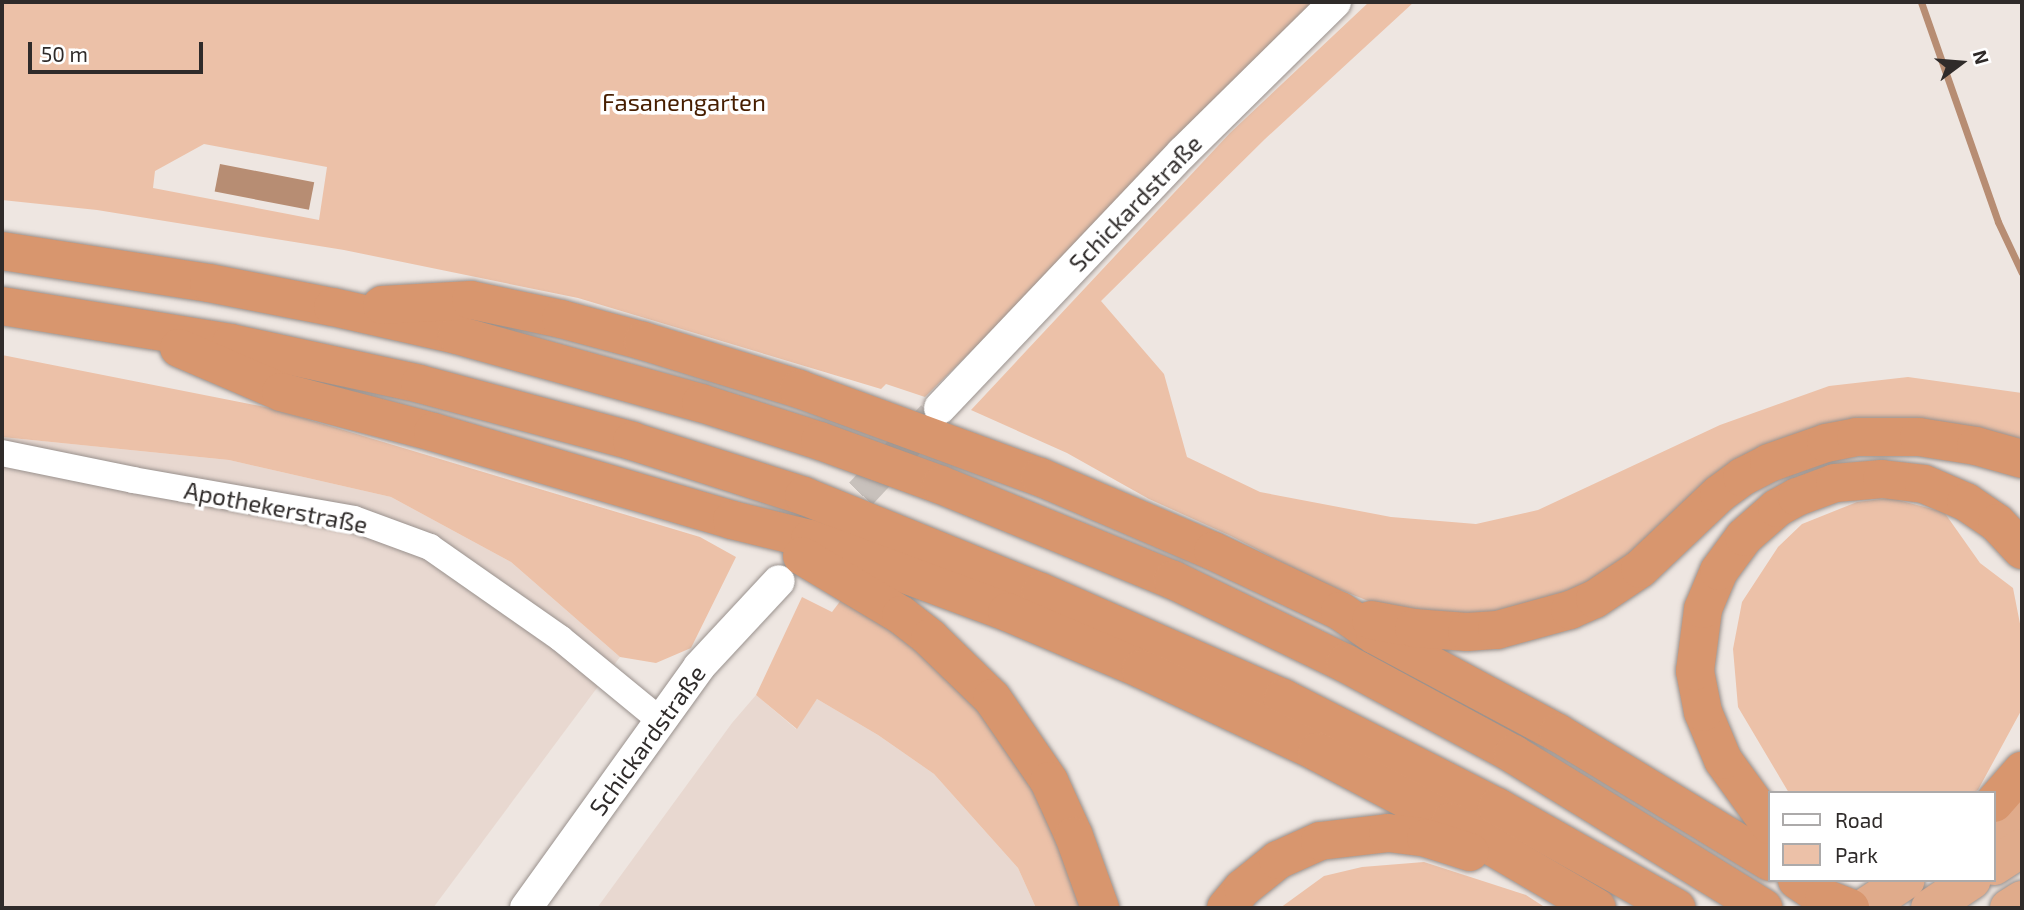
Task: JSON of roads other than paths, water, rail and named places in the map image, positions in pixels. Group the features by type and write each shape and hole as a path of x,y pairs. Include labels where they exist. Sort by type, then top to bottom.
{"highway":[{"path":"2,251 145,272 333,307 543,357 713,407 892,467 1105,551 1232,608 1402,693 1589,800 1760,907"},
{"path":"333,307 471,300 561,319 720,364 880,417 1040,477 1213,551 1340,611 1375,635 1602,759 1769,861"},
{"path":"2,306 137,326 323,361 420,384 645,445 804,496 1052,597 1283,698 1485,801 1676,908"},
{"path":"137,326 189,353 281,392 407,424 732,520 810,539 996,608 1130,664 1348,768 1480,839 1597,908"},
{"path":"1340,611 1402,626 1467,632 1497,630 1570,610 1595,599 1640,569 1719,494 1742,478 1769,463 1826,443 1856,437 1919,437 1976,446 2022,459"},
{"path":"1769,824 1723,760 1703,712 1696,671 1698,632 1706,601 1718,571 1744,537 1777,508 1808,492 1835,483 1882,479 1924,484 1966,502 1997,523 2022,550"},
{"path":"732,520 827,569 901,615 930,638 992,698 1049,781 1074,836 1100,908"},
{"path":"1996,801 2022,771"},
{"path":"1996,823 2022,807"},
{"path":"1226,908 1243,888 1278,860 1320,841 1367,834 1409,835 1446,844 1553,883"},
{"path":"1996,865 2022,848"},
{"path":"1800,882 1824,898 1850,908"},
{"path":"1827,882 1850,908"},
{"path":"1864,908 1903,882"},
{"path":"1930,908 1969,882"},
{"path":"2009,908 2022,900"}],"street":[{"name":"Schickardstraße","path":"940,408 1182,153 1335,2"},
{"name":"Apothekerstraße","path":"2,453 133,480 355,519 430,547 560,638 660,719"},
{"name":"Schickardstraße","path":"526,908 699,667 779,581"}],"waterway":[{"path":"1921,2 1998,222 2022,273"}],"tunnel":[{"path":"828,529 933,416"}],"park label":[{"name":"Fasanengarten","path":"684,102"}]}
